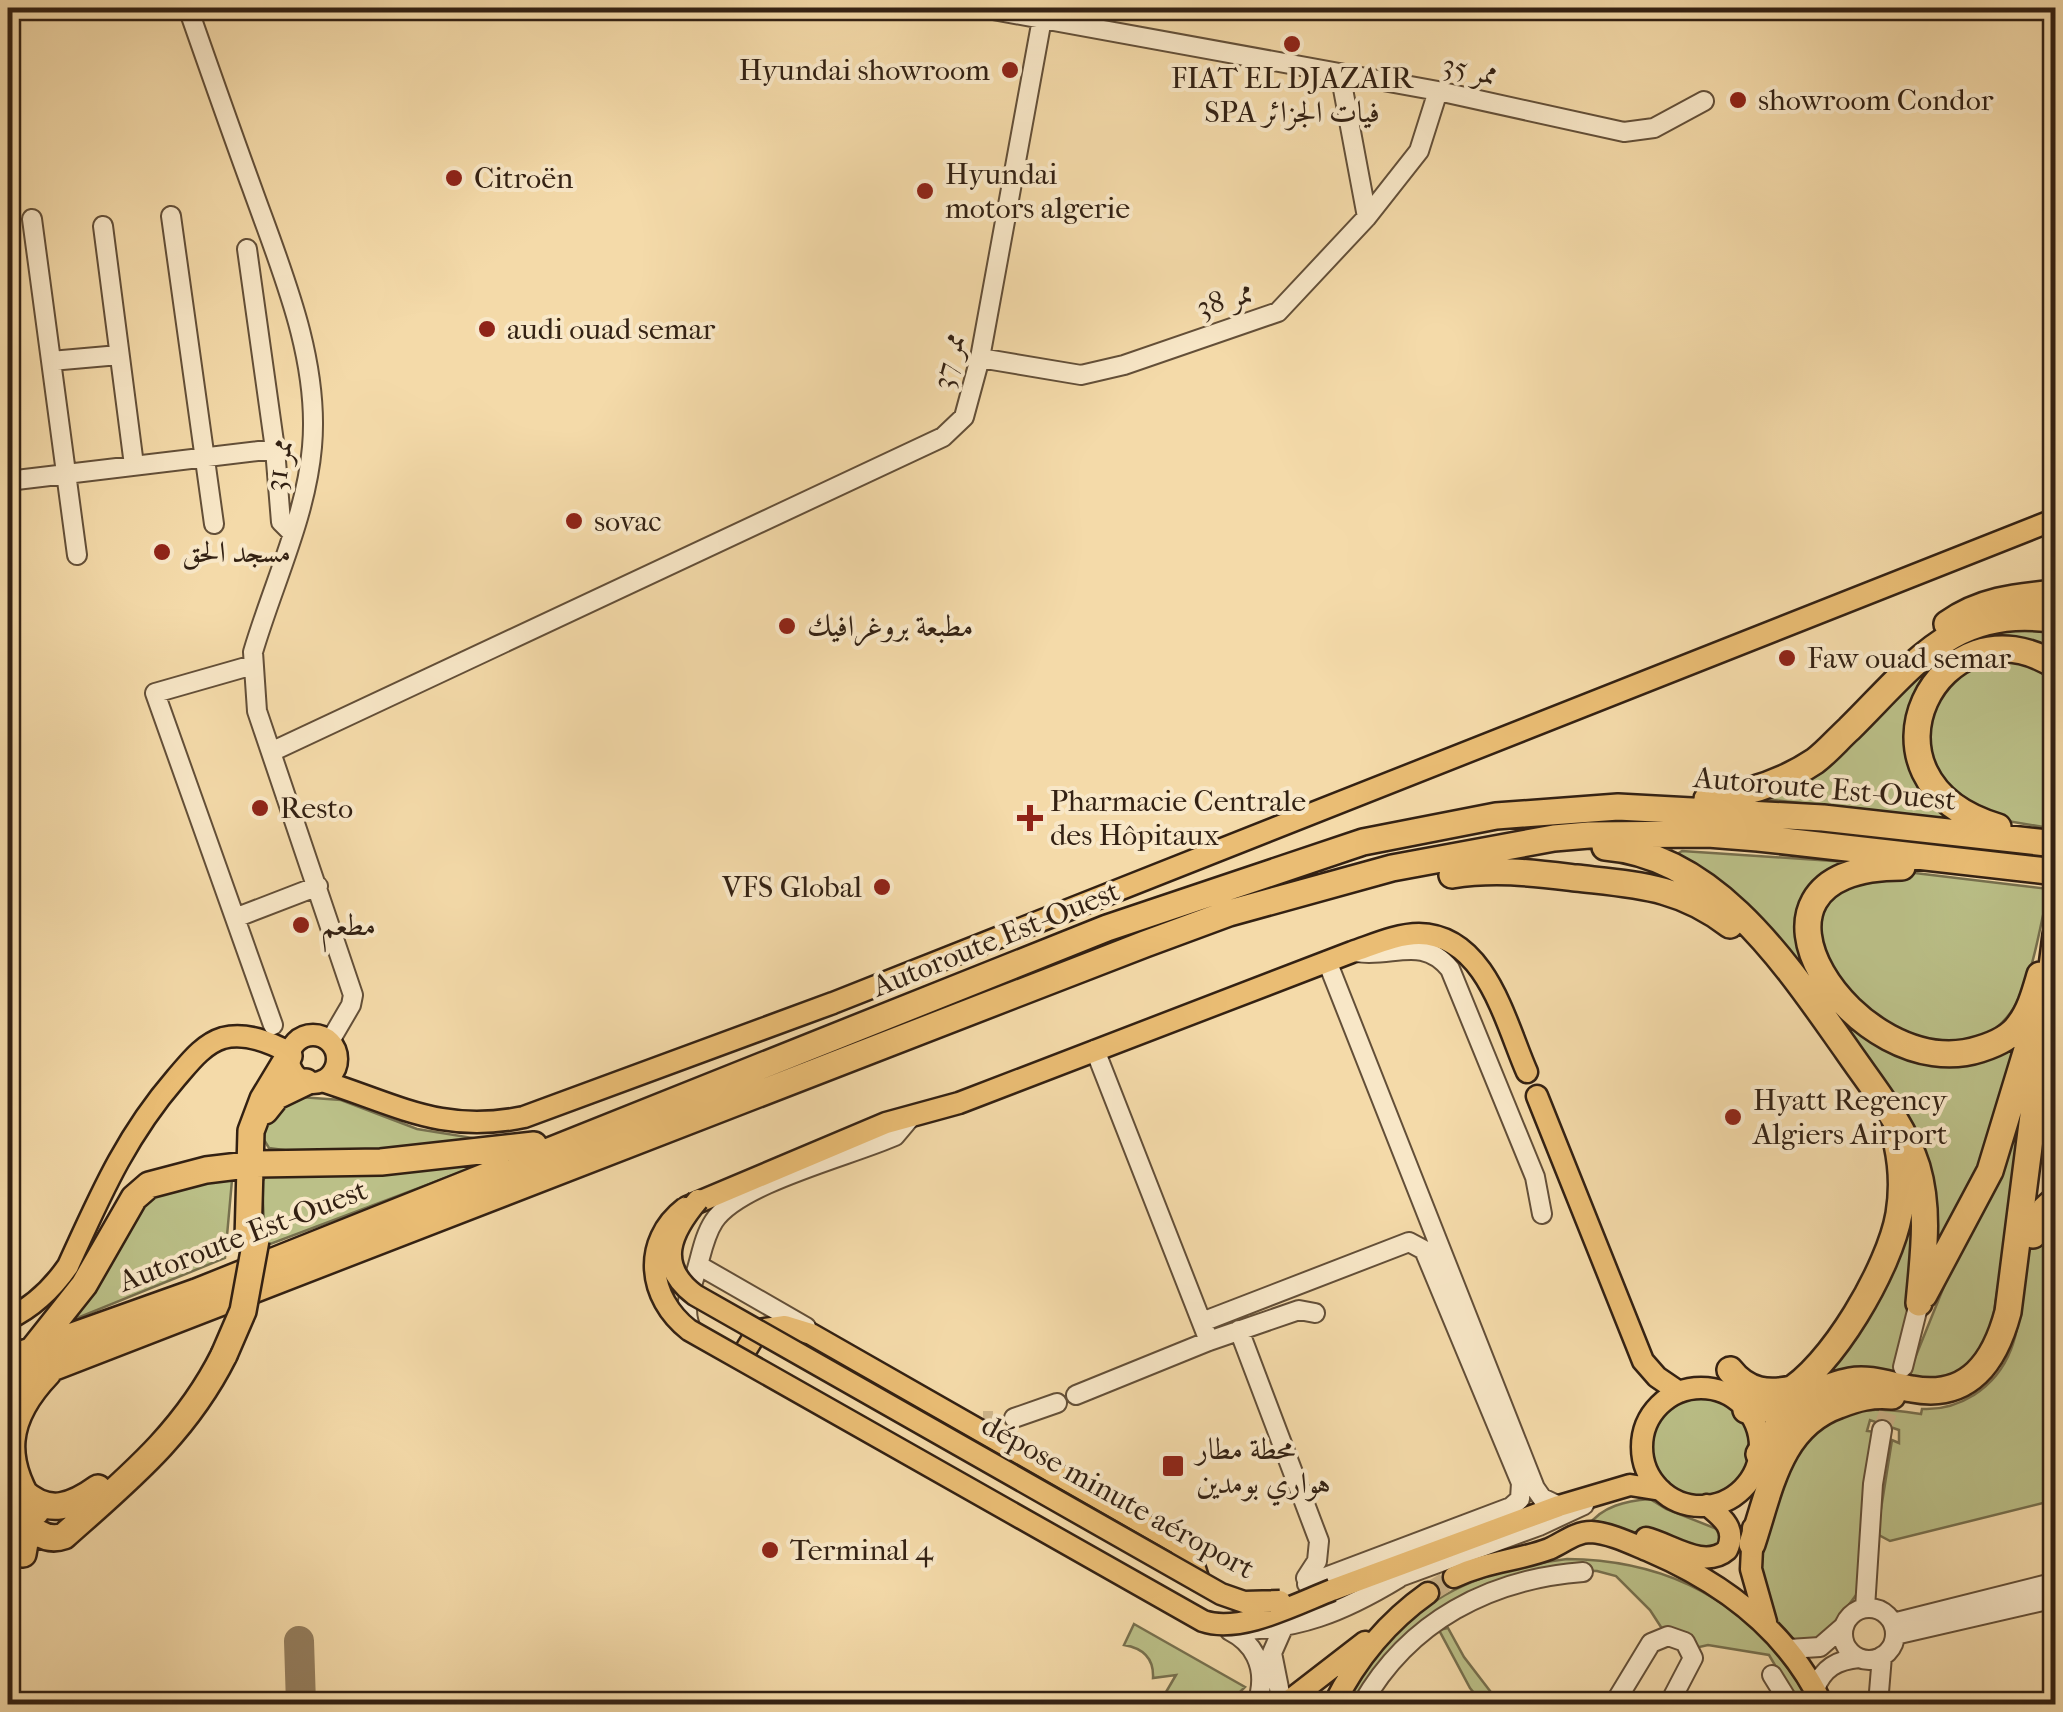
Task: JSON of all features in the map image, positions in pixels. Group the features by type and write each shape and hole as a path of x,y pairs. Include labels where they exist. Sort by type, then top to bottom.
{"highway":[{"path":"1618,807 1716,798 1762,788 1817,760 1950,622 1975,606 2007,597 2056,593"},
{"path":"1901,673 1959,629 1999,618 2033,616 2056,620"},
{"path":"2056,666 2031,653 2012,650 1981,650 1965,657 1936,682 1918,718 1916,739 1931,786 1955,809 1974,820 2056,844"},
{"name":"Autoroute Est-Ouest","path":"19,1355 196,1292 1107,928 1363,842 1496,816 1618,807 1823,818 2056,844"},
{"name":"Autoroute Est-Ouest","path":"8,1385 1229,913 1392,868 1554,838 1708,834 2056,872"},
{"path":"1480,853 1612,848 1646,855 1679,869 1752,928 1831,1028 1907,1140 1923,1193 1925,1215 1920,1303"},
{"path":"2008,868 1881,868 1845,874 1827,886 1811,912 1808,937 1814,960 1842,1002 1870,1025 1920,1050 1956,1054 1984,1048 2019,1026 2056,933"},
{"path":"1308,891 1500,870 1642,884 1684,898 1723,920 1831,1028"},
{"path":"1756,1464 1776,1428 1794,1418 1872,1395 1936,1402 1972,1392 1992,1379 2008,1360 2018,1338 2015,1312 2056,933"},
{"path":"1920,1303 1990,1171 2050,975"},
{"path":"38,1549 64,1536 158,1452 202,1396 243,1311 252,1240 254,1121 289,1054"},
{"path":"1744,1408 1786,1406 1854,1380 1928,1392 1968,1380 1990,1361 2015,1312 2034,1234 2056,1072"},
{"path":"252,1165 256,1133 270,1104 284,1091 314,1082"},
{"path":"1744,1408 1795,1388 1817,1370 1882,1266 1901,1200 1900,1158 1877,1093"},
{"path":"19,1355 84,1285 134,1198 149,1186 172,1178 252,1165 430,1159 520,1148 608,1129"},
{"path":"2034,1234 2045,1209 2056,1199"},
{"path":"38,1549 156,1446 221,1353"},
{"path":"38,1549 43,1522 18,1492 8,1442 24,1399 54,1368"},
{"path":"1730,1370 1742,1383 1758,1390 1795,1388"},
{"path":"1752,1544 1783,1452 1794,1435 1825,1410 1844,1403"},
{"path":"11,1472 24,1493 49,1507 69,1506 117,1481"},
{"path":"8,1503 38,1549"}],"main road":[{"path":"8,1320 46,1294 68,1266 120,1152 154,1104 204,1048 220,1039 257,1038 289,1054 295,1075 376,1098 421,1116 479,1125 524,1117 867,990 2056,519"},
{"path":"691,1204 886,1123 958,1103 1352,952 1418,934 1455,944 1482,970 1527,1072"},
{"path":"289,1054 297,1041 310,1035 334,1048 376,1098"},
{"path":"314,1082 334,1071 334,1048"},
{"path":"1537,1096 1644,1362 1656,1377 1678,1392"},
{"name":"dépose minute aéroport","path":"691,1204 672,1236 670,1253 674,1270 688,1290 1232,1599 1256,1604 1332,1590"},
{"name":"dépose minute aéroport","path":"691,1204 669,1224 658,1244 654,1266 656,1288 670,1312 689,1330 1203,1621 1221,1626 1239,1624 1332,1590"},
{"path":"740,1358 758,1330"},
{"path":"1660,1490 1645,1465 1643,1436 1655,1410 1678,1392 1710,1389 1728,1395 1744,1408 1757,1431 1752,1544 1754,1581 1767,1624"},
{"path":"1332,1590 1559,1506 1636,1485 1660,1490 1682,1502 1707,1505 1730,1498 1756,1464"},
{"path":"1454,1577 1594,1532 1650,1539 1710,1560 1726,1550 1731,1538 1724,1520 1707,1505"},
{"path":"1594,1532 1640,1547 1726,1593 1767,1624 1789,1649 1819,1697"},
{"path":"1288,1699 1428,1593"},
{"path":"1334,1704 1351,1673 1384,1630"}],"street":[{"name":"ممر 31","path":"188,8 283,276 314,411 304,498 266,608 253,665 256,711 353,995 334,1048"},
{"name":"ممر 35","path":"982,8 1438,91 1624,132 1654,128 1704,101"},
{"name":"ممر 37","path":"271,752 943,437 964,417 980,358 1042,18"},
{"path":"1340,74 1367,216"},
{"name":"ممر 38","path":"980,358 1082,375 1124,365 1278,312 1367,216 1419,150 1438,91"},
{"path":"171,216 214,524"},
{"path":"32,220 77,555"},
{"path":"103,226 134,465"},
{"path":"247,250 275,449 280,522 293,534"},
{"path":"51,361 119,355"},
{"path":"8,481 275,449"},
{"path":"253,665 155,693 273,1025"},
{"path":"235,918 318,886"},
{"path":"1352,952 1382,954 1423,949 1446,964 1538,1186 1542,1214"},
{"path":"1327,962 1535,1488 1542,1498 1559,1506"},
{"path":"1096,1050 1205,1331"},
{"path":"911,1116 895,1136 734,1201 715,1220 698,1265 686,1315 690,1326 702,1339 1208,1624 1245,1640 1262,1674 1253,1698 1288,1699 1272,1654 1282,1628"},
{"path":"1076,1395 1205,1331 1410,1242 1418,1244 1424,1250 1520,1483 1520,1499 1511,1507 1307,1584"},
{"path":"698,1265 952,1411 999,1420 1057,1403"},
{"path":"1903,1367 1920,1303"},
{"path":"1205,1331 1239,1330 1299,1310 1314,1313"},
{"path":"1239,1330 1319,1542 1319,1555 1306,1578 1317,1594 1330,1597 1399,1578 1539,1526 1610,1491"},
{"path":"1865,1608 1873,1484 1882,1430"},
{"path":"1362,1704 1402,1649 1444,1615 1498,1588 1540,1577 1583,1572"},
{"path":"1229,1630 1282,1628 1333,1613 1399,1578"},
{"path":"1894,1629 2056,1582"},
{"path":"1894,1629 2056,1598"},
{"path":"1789,1649 1820,1646 1851,1614 1865,1608 1878,1609 1894,1629 1891,1647 1882,1656 1834,1664 1822,1674 1819,1697"},
{"path":"1843,1626 1847,1649 1859,1658"},
{"path":"1614,1704 1651,1644 1668,1636 1685,1642 1692,1658 1669,1704"},
{"path":"1878,1704 1882,1656"},
{"path":"1772,1675 1790,1704"}],"green space":[{"path":"1998,628 2055,629 2055,658 1977,645 1910,721 1967,822 1748,797 1813,768 1946,643"},
{"path":"1993,655 2056,673 2055,829 1984,817 1930,771 1929,706 1937,692"},
{"path":"1682,851 1848,862 1824,878 1799,946 1808,975 1820,992 1892,1050 1930,1062 2023,1024 1991,1140 1932,1260 1902,1115 1674,856"},
{"path":"1898,871 2049,889 2021,994 2009,1015 1991,1032 1968,1041 1908,1040 1819,967 1822,899 1831,890"},
{"path":"2031,1071 1991,1332 1972,1364 1952,1377 1814,1390 1916,1189 1911,1368"},
{"path":"300,1097 341,1100 417,1129 473,1138 475,1145 313,1154 269,1148 261,1135 266,1118"},
{"path":"480,1165 265,1246 262,1182 269,1170"},
{"path":"232,1180 225,1258 70,1321 123,1229 150,1199 180,1186"},
{"path":"2055,1209 2055,1500 1890,1541 1877,1534 1892,1440 1899,1443 1899,1430 1870,1420 1867,1431 1876,1432 1864,1487 1859,1591 1825,1637 1804,1645 1769,1616 1762,1595 1761,1569 1772,1509 1798,1454 1813,1434 1840,1415 1874,1410 1921,1414 1922,1409 1962,1402 1991,1381 2012,1347 2032,1243"},
{"path":"1701,1396 1720,1399 1737,1410 1748,1427 1748,1465 1737,1482 1720,1493 1701,1496 1682,1493 1665,1482 1654,1465 1651,1446 1654,1427 1665,1410 1682,1399"},
{"path":"1650,1499 1717,1529 1723,1543 1711,1552 1662,1536 1588,1526 1615,1506"},
{"path":"1567,1559 1644,1569 1710,1596 1766,1641 1811,1704 1798,1704 1769,1655 1708,1645 1695,1648 1661,1627 1616,1576 1565,1570 1469,1595 1361,1704 1343,1704 1386,1644 1435,1601 1493,1574"},
{"path":"1134,1624 1245,1687 1228,1704 1159,1704 1176,1675 1153,1678 1146,1655 1124,1645"},
{"path":"1448,1628 1464,1657 1500,1704 1483,1704 1470,1688 1439,1630"}],"taxiway":[{"path":"299,1641 301,1704"}],"tunnel":[{"path":"1882,1430 1897,1386"},
{"path":"983,1420 993,1420"},
{"path":"1428,1593 1454,1577"}],"railway":[{"path":"1549,8 1553,9"}],"place":[{"name":"FIAT EL DJAZAIR SPA فيات الجزائر","path":"1292,44"},
{"name":"Hyundai showroom","path":"1010,70"},
{"name":"showroom Condor","path":"1738,100"},
{"name":"Citroën","path":"454,178"},
{"name":"Hyundai motors algerie","path":"925,191"},
{"name":"audi ouad semar","path":"487,329"},
{"name":"sovac","path":"574,521"},
{"name":"مسجد الحق","path":"162,552"},
{"name":"مطبعة بروغرافيك","path":"787,626"},
{"name":"Faw ouad semar","path":"1787,658"},
{"name":"Resto","path":"260,808"},
{"name":"Pharmacie Centrale des Hôpitaux","path":"1030,818"},
{"name":"VFS Global","path":"882,887"},
{"name":"مطعم","path":"301,925"},
{"name":"Hyatt Regency Algiers Airport","path":"1733,1117"},
{"name":"محطة مطار هواري بومدين","path":"1173,1466"},
{"name":"Terminal 4","path":"770,1550"}]}
